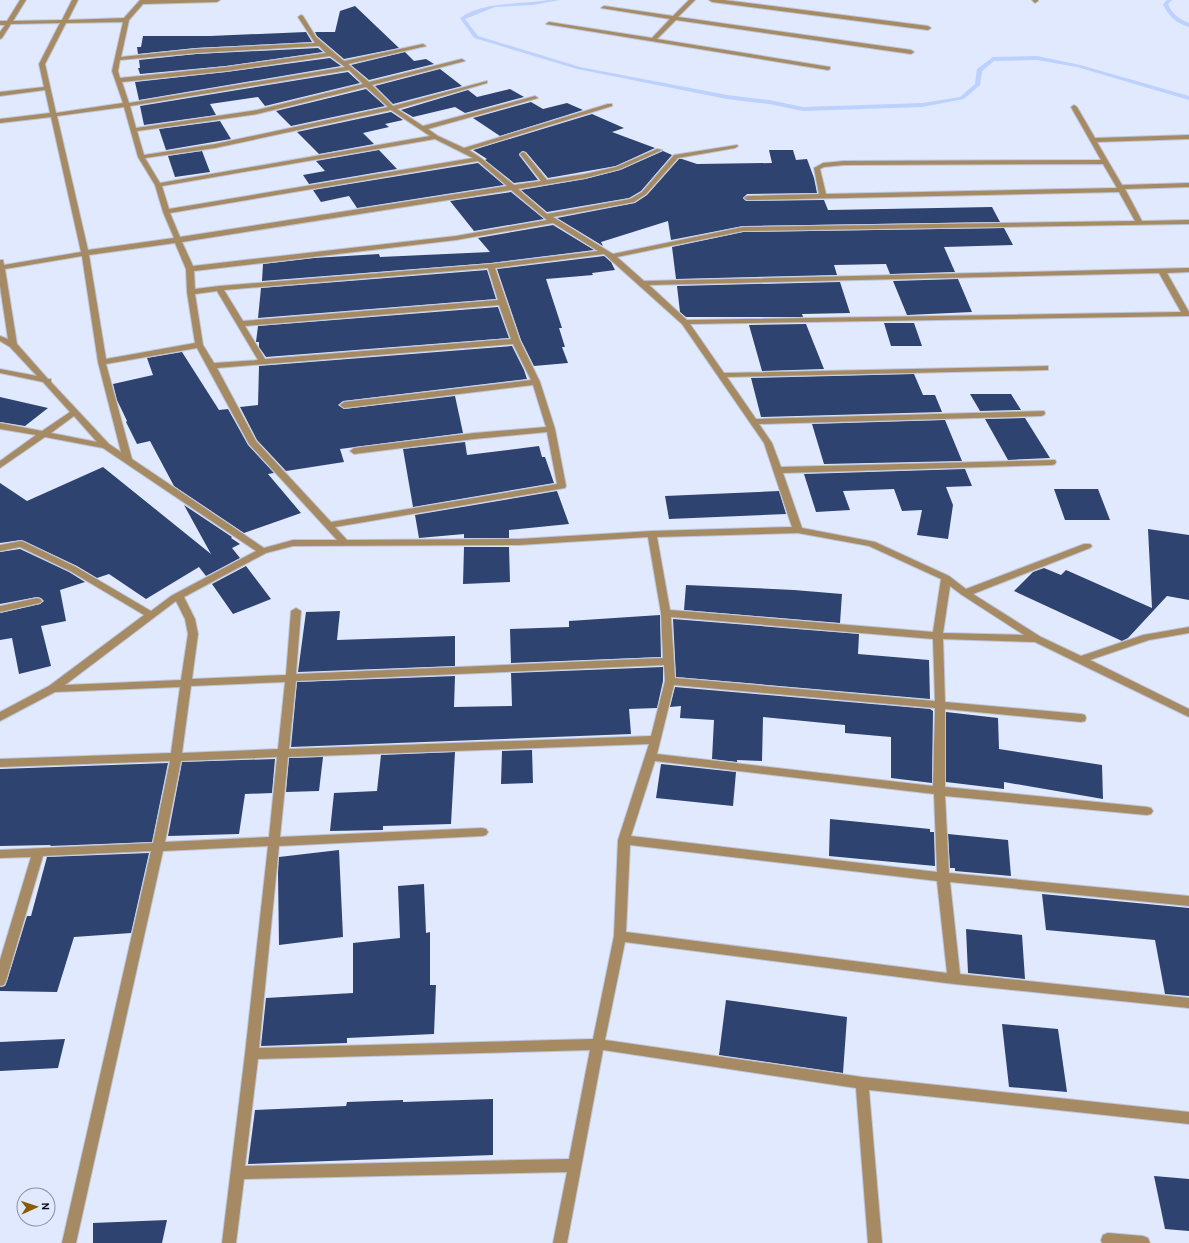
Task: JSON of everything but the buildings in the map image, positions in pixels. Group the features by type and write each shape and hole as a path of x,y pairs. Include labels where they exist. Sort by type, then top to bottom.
{"street":[{"path":"0,37 23,0"},
{"path":"75,0 42,64 85,253 102,362 128,461"},
{"path":"217,0 143,1 126,20 115,71 127,105 141,157 158,185 166,212 190,269 191,292 199,345 212,366 252,442 344,542"},
{"path":"654,39 692,0"},
{"path":"712,0 928,28"},
{"path":"604,8 910,52"},
{"path":"301,17 314,38 330,54 350,68 392,108 436,137 464,150 479,160 546,216 609,254 685,322 768,443 798,530"},
{"path":"0,23 64,20 126,20"},
{"path":"549,24 654,39 828,68"},
{"path":"118,59 196,51 320,44"},
{"path":"344,63 423,46"},
{"path":"119,80 226,69 330,54"},
{"path":"134,130 257,112 462,61"},
{"path":"0,121 53,116 127,105 350,68"},
{"path":"141,157 215,146 392,108 485,82"},
{"path":"0,94 47,88"},
{"path":"423,128 535,98"},
{"path":"464,150 610,105"},
{"path":"1074,107 1140,223"},
{"path":"158,185 436,137"},
{"path":"1093,140 1189,137"},
{"path":"546,216 632,201 644,193 676,156 735,146"},
{"path":"13,345 0,266 178,240 545,182 618,168 659,150"},
{"path":"523,154 545,182"},
{"path":"166,212 479,160"},
{"path":"823,196 817,168 823,165 844,163 1106,162"},
{"path":"747,198 1121,189 1189,185"},
{"path":"190,269 456,238 553,221"},
{"path":"191,292 219,288 491,266 609,254 743,229 1189,222"},
{"path":"328,526 562,486 551,429 536,382 516,341 491,266"},
{"path":"640,283 1189,270"},
{"path":"1162,271 1188,314"},
{"path":"219,288 263,362"},
{"path":"240,324 502,302"},
{"path":"685,322 1188,314"},
{"path":"0,338 13,345 48,381 106,446 263,551"},
{"path":"212,366 516,341"},
{"path":"102,362 199,345"},
{"path":"722,375 1045,368"},
{"path":"0,371 48,381"},
{"path":"344,405 536,382"},
{"path":"0,464 75,412"},
{"path":"754,422 1041,413"},
{"path":"0,426 106,446"},
{"path":"354,451 474,436 551,429"},
{"path":"778,470 1052,462"},
{"path":"0,717 53,689 151,615 179,596 263,551 293,543 519,542 652,534 798,530 872,544 946,578 965,593 1037,639 1189,713"},
{"path":"560,1243 620,936 624,840 656,740 670,681 666,614 652,534"},
{"path":"0,548 21,544 73,569 151,615"},
{"path":"965,593 1087,546"},
{"path":"946,578 938,636 940,706 939,791 943,877 954,979"},
{"path":"69,1243 158,847 176,756 193,634 190,619 179,596"},
{"path":"0,610 37,601"},
{"path":"229,1243 252,1054 273,842 284,752 296,611"},
{"path":"666,614 938,636 1037,639"},
{"path":"1080,660 1147,637 1189,630"},
{"path":"53,689 668,661"},
{"path":"670,681 1081,718"},
{"path":"0,763 656,740"},
{"path":"650,757 939,791 1147,811"},
{"path":"0,854 482,832"},
{"path":"624,840 943,877 1189,901"},
{"path":"0,981 38,852"},
{"path":"620,936 954,979 1189,1003"},
{"path":"252,1054 598,1044 862,1083 1189,1118"},
{"path":"862,1083 875,1243"},
{"path":"238,1173 575,1165"},
{"path":"1108,1240 1142,1243"}],"waterway":[{"path":"558,0 533,4 494,6 462,18 476,37 579,68 727,97 769,102 803,109 922,105 962,98 978,84 979,70 993,59 1037,58 1078,66 1189,98"},
{"path":"1170,0 1165,4 1169,12 1177,20 1189,25"}]}
